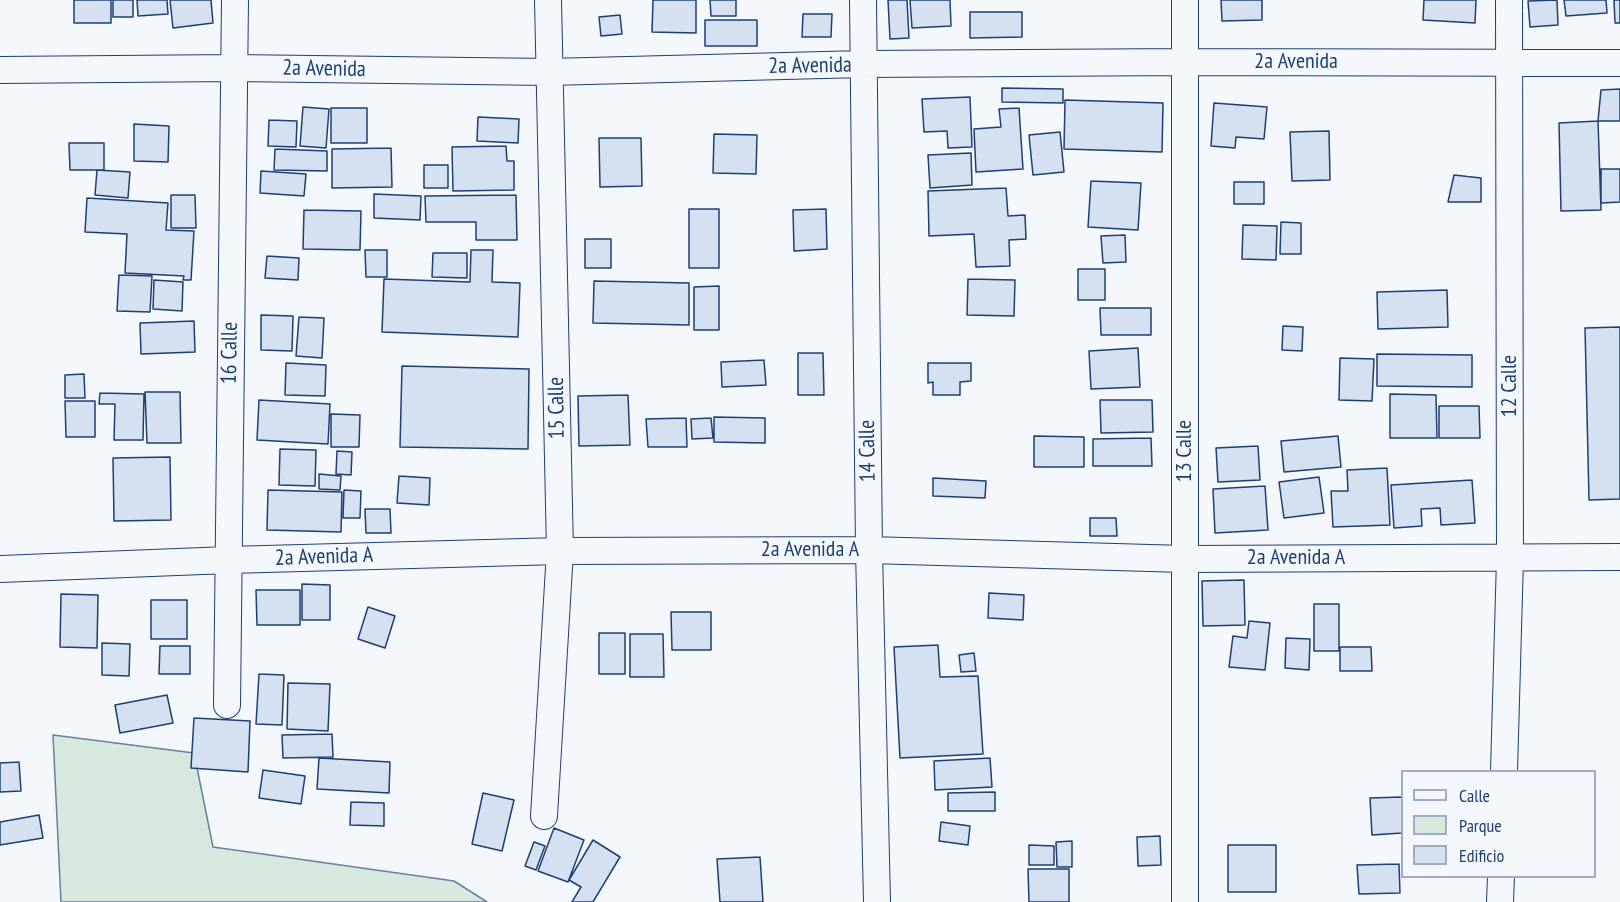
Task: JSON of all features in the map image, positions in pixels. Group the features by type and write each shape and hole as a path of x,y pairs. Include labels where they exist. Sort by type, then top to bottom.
{"street":[{"name":"16 Calle","path":"227,705 236,0"},
{"name":"15 Calle","path":"544,816 560,551 548,0"},
{"name":"14 Calle","path":"863,0 869,550 877,902"},
{"name":"13 Calle","path":"1185,0 1185,902"},
{"name":"12 Calle","path":"1504,770 1510,558 1509,0"},
{"name":"2a Avenida","path":"0,70 234,68 549,72 863,64 1620,63"},
{"name":"2a Avenida A","path":"0,569 560,551 869,550 1185,559 1620,557"},
{"path":"1500,902 1501,878"}],"green space":[{"path":"53,735 194,753 213,847 454,881 487,902 61,902"}],"building":[{"path":"74,0 111,0 111,23 74,23"},
{"path":"113,0 133,0 133,17 113,17"},
{"path":"137,0 167,0 168,14 138,16"},
{"path":"170,0 211,0 213,23 173,28"},
{"path":"653,0 696,0 696,33 652,32"},
{"path":"710,0 736,0 736,16 711,16"},
{"path":"888,0 907,0 909,38 890,39"},
{"path":"910,0 950,0 951,26 912,28"},
{"path":"1221,0 1262,0 1262,20 1222,21"},
{"path":"1424,0 1476,0 1475,23 1423,20"},
{"path":"1557,0 1558,25 1530,27 1528,1"},
{"path":"1564,0 1606,0 1607,13 1566,16"},
{"path":"1614,0 1620,0 1620,23 1615,23"},
{"path":"970,12 1022,12 1022,37 970,38"},
{"path":"803,14 832,14 831,37 802,37"},
{"path":"620,15 622,34 601,36 599,17"},
{"path":"705,20 757,20 757,46 705,46"},
{"path":"1002,88 1063,89 1063,103 1002,102"},
{"path":"1620,89 1620,121 1598,121 1601,90"},
{"path":"970,97 972,147 948,148 947,131 924,132 922,99"},
{"path":"1065,100 1163,103 1162,152 1064,149"},
{"path":"1214,103 1267,107 1264,139 1236,137 1235,148 1211,146"},
{"path":"303,107 329,109 326,148 300,146"},
{"path":"331,108 367,108 367,143 331,143"},
{"path":"1019,108 1023,169 976,172 974,129 1001,127 999,109"},
{"path":"478,117 519,119 518,143 477,141"},
{"path":"269,120 297,121 296,147 268,146"},
{"path":"1598,121 1601,210 1561,211 1559,123"},
{"path":"134,124 169,126 168,162 134,161"},
{"path":"1329,131 1330,180 1292,181 1290,132"},
{"path":"1060,132 1064,172 1033,175 1029,135"},
{"path":"714,134 757,135 756,174 713,173"},
{"path":"599,138 641,138 642,186 600,187"},
{"path":"69,143 104,143 104,170 70,170"},
{"path":"506,146 507,161 514,161 514,190 453,191 452,147"},
{"path":"391,148 392,187 332,188 332,149"},
{"path":"275,149 327,151 327,171 274,170"},
{"path":"971,153 972,185 930,188 928,155"},
{"path":"424,165 448,165 448,188 424,188"},
{"path":"1601,169 1620,169 1620,202 1601,203"},
{"path":"97,170 130,172 128,198 95,195"},
{"path":"261,171 306,174 304,196 260,193"},
{"path":"1454,175 1481,178 1481,202 1448,202"},
{"path":"1091,181 1141,183 1138,230 1088,227"},
{"path":"1234,182 1264,182 1264,204 1234,204"},
{"path":"1006,188 1008,216 1025,215 1026,239 1009,240 1010,266 976,267 974,234 929,236 928,191"},
{"path":"374,194 421,196 420,220 374,218"},
{"path":"171,195 195,195 196,228 171,228"},
{"path":"516,195 517,240 476,240 476,222 426,222 425,196"},
{"path":"87,198 168,203 166,230 194,231 191,280 183,280 184,276 125,273 127,234 85,232"},
{"path":"689,209 719,209 719,268 689,268"},
{"path":"826,209 827,249 794,251 793,210"},
{"path":"304,210 361,211 360,250 303,249"},
{"path":"1281,222 1301,223 1301,254 1280,254"},
{"path":"1243,225 1277,226 1276,260 1242,259"},
{"path":"1125,235 1126,262 1103,263 1101,236"},
{"path":"585,239 611,239 611,268 585,268"},
{"path":"365,250 387,250 387,277 366,277"},
{"path":"471,250 493,250 492,282 520,283 518,337 382,332 384,279 470,282"},
{"path":"433,253 467,253 467,278 432,277"},
{"path":"267,256 299,258 298,280 265,278"},
{"path":"1078,269 1105,269 1105,300 1078,300"},
{"path":"119,275 152,276 150,312 117,311"},
{"path":"968,279 1015,280 1014,316 967,315"},
{"path":"154,280 183,282 182,311 153,309"},
{"path":"594,281 689,283 689,325 593,323"},
{"path":"719,286 719,330 694,330 694,287"},
{"path":"1447,290 1448,327 1378,329 1377,292"},
{"path":"1100,308 1151,308 1151,335 1101,335"},
{"path":"261,315 293,316 292,351 261,350"},
{"path":"299,317 324,318 322,358 296,356"},
{"path":"194,321 195,352 141,354 140,323"},
{"path":"1283,326 1303,327 1302,351 1282,350"},
{"path":"1620,327 1620,499 1589,500 1585,328"},
{"path":"1138,348 1140,387 1091,389 1089,351"},
{"path":"798,353 823,353 824,395 798,395"},
{"path":"1377,354 1472,355 1472,387 1377,386"},
{"path":"1340,358 1374,359 1372,401 1339,400"},
{"path":"764,360 766,385 722,387 721,362"},
{"path":"286,363 326,365 325,396 285,395"},
{"path":"928,363 971,363 971,381 960,382 960,395 933,395 933,382 928,383"},
{"path":"402,366 529,369 528,449 400,447"},
{"path":"84,374 85,398 65,398 65,375"},
{"path":"145,392 180,392 181,443 147,443"},
{"path":"100,393 144,394 143,440 114,440 115,404 99,404"},
{"path":"1390,394 1436,395 1437,438 1390,438"},
{"path":"628,395 630,445 579,446 578,396"},
{"path":"259,400 330,404 328,444 257,440"},
{"path":"1100,400 1152,400 1153,432 1101,433"},
{"path":"65,401 95,401 95,437 66,437"},
{"path":"1439,406 1479,406 1480,438 1439,438"},
{"path":"331,414 360,415 359,447 331,447"},
{"path":"714,417 765,418 765,443 714,442"},
{"path":"686,418 687,447 648,447 646,419"},
{"path":"711,418 713,438 692,439 691,419"},
{"path":"1034,436 1084,437 1084,467 1034,467"},
{"path":"1338,436 1341,467 1284,472 1281,441"},
{"path":"1151,438 1152,466 1093,466 1093,439"},
{"path":"1258,446 1260,480 1218,482 1216,448"},
{"path":"280,449 316,450 315,486 279,485"},
{"path":"337,451 352,452 351,475 336,474"},
{"path":"170,457 171,520 114,521 113,458"},
{"path":"1387,468 1390,525 1333,527 1331,491 1348,491 1347,470"},
{"path":"319,474 341,476 340,490 319,489"},
{"path":"399,476 430,478 429,505 397,503"},
{"path":"1319,477 1324,513 1284,518 1279,482"},
{"path":"933,478 986,481 985,498 933,496"},
{"path":"1472,480 1475,523 1441,525 1440,508 1421,509 1422,526 1394,528 1391,485"},
{"path":"1265,486 1268,530 1215,533 1213,489"},
{"path":"268,490 342,492 341,532 267,530"},
{"path":"344,490 361,491 360,518 343,518"},
{"path":"365,509 390,509 391,533 366,533"},
{"path":"1090,518 1116,518 1117,536 1090,536"},
{"path":"1244,580 1245,625 1203,626 1202,581"},
{"path":"302,584 330,585 330,620 302,620"},
{"path":"256,590 300,590 300,625 257,625"},
{"path":"989,593 1024,595 1023,620 988,618"},
{"path":"61,594 98,595 97,648 60,647"},
{"path":"151,600 187,600 187,639 151,639"},
{"path":"1314,604 1339,604 1339,651 1314,651"},
{"path":"368,607 395,616 385,648 358,639"},
{"path":"671,612 711,612 711,650 672,650"},
{"path":"1249,621 1270,623 1265,670 1229,667 1233,636 1247,638"},
{"path":"599,633 625,633 625,674 599,674"},
{"path":"630,634 663,634 664,677 630,677"},
{"path":"1286,638 1310,639 1309,670 1285,668"},
{"path":"102,643 130,644 129,676 102,675"},
{"path":"938,645 940,677 978,676 983,754 900,758 894,647"},
{"path":"160,646 190,646 190,674 159,674"},
{"path":"1340,647 1371,647 1372,671 1340,671"},
{"path":"974,653 976,671 961,672 959,655"},
{"path":"259,674 284,675 282,725 256,724"},
{"path":"288,683 330,684 328,731 287,729"},
{"path":"167,695 173,723 120,733 115,705"},
{"path":"194,718 250,721 248,772 191,768"},
{"path":"332,734 333,757 283,758 282,735"},
{"path":"319,758 390,762 389,793 317,789"},
{"path":"990,758 992,787 935,790 934,761"},
{"path":"19,762 21,791 0,792 0,763"},
{"path":"263,770 305,776 301,804 259,798"},
{"path":"995,792 995,811 948,811 948,793"},
{"path":"483,793 514,800 502,851 472,844"},
{"path":"1401,797 1401,833 1372,835 1370,798"},
{"path":"351,802 384,803 384,826 350,825"},
{"path":"39,815 43,838 0,845 0,822"},
{"path":"941,822 970,826 968,845 939,841"},
{"path":"554,828 584,840 568,882 538,871"},
{"path":"1160,836 1161,865 1138,866 1137,837"},
{"path":"593,840 620,857 593,902 572,902 581,887 569,880"},
{"path":"1072,841 1072,867 1057,867 1056,842"},
{"path":"534,842 545,846 536,870 525,866"},
{"path":"1029,845 1054,846 1054,865 1029,865"},
{"path":"1228,845 1276,845 1276,892 1228,892"},
{"path":"760,857 763,902 720,902 717,859"},
{"path":"1399,864 1400,893 1359,894 1357,865"},
{"path":"1028,869 1069,869 1069,902 1029,902"}]}
